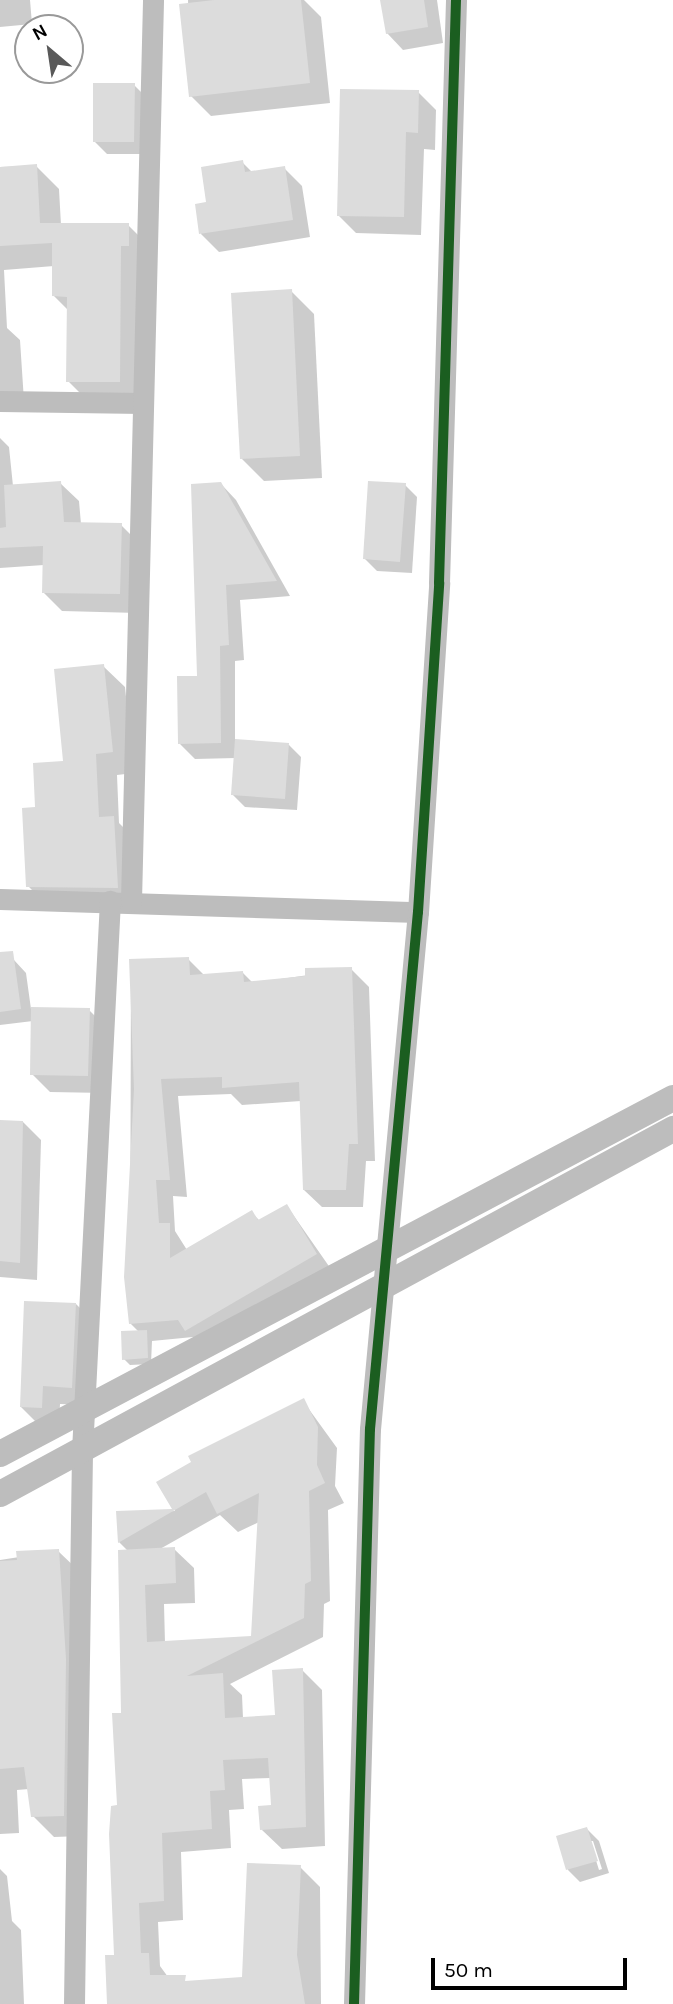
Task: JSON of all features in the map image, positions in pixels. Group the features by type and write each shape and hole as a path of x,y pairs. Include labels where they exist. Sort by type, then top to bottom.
{"street":[{"path":"131,901 153,0"},
{"path":"354,2004 363,1573 379,1293 418,912 439,583 456,0"},
{"path":"0,401 143,403"},
{"path":"0,899 418,912"},
{"path":"74,2004 82,1451 110,901"},
{"path":"0,1454 673,1098"},
{"path":"0,1494 379,1293 673,1129"}],"building":[{"path":"214,0 301,0 310,83 189,97 179,4"},
{"path":"380,0 424,0 428,27 386,34"},
{"path":"93,83 135,83 134,142 93,142"},
{"path":"340,89 419,90 418,133 406,132 404,217 337,216"},
{"path":"243,160 245,172 285,166 293,220 199,234 195,204 206,202 201,167"},
{"path":"37,164 40,223 129,223 129,246 121,246 120,382 66,382 67,297 52,296 52,243 0,246 0,167"},
{"path":"292,289 300,456 240,459 231,293"},
{"path":"61,481 64,522 122,523 120,594 42,593 43,546 0,548 0,528 6,527 4,485"},
{"path":"368,481 406,483 400,562 363,559"},
{"path":"221,482 277,581 226,585 229,645 220,646 221,743 178,744 177,676 197,676 191,484"},
{"path":"104,664 113,752 96,754 99,817 114,816 118,888 26,887 22,808 35,807 33,763 63,761 54,669"},
{"path":"235,739 289,743 285,799 231,795"},
{"path":"13,951 21,1009 0,1012 0,952"},
{"path":"189,957 190,975 243,971 244,982 305,976 305,968 352,967 358,1144 349,1144 346,1190 303,1190 299,1082 222,1088 222,1077 161,1079 170,1180 156,1180 159,1223 170,1223 170,1258 252,1210 258,1220 287,1204 317,1254 185,1331 178,1320 129,1324 124,1277 134,1089 129,959"},
{"path":"31,1007 90,1008 88,1076 30,1075"},
{"path":"0,1120 23,1121 20,1263 0,1261"},
{"path":"24,1301 76,1303 72,1388 43,1386 42,1408 20,1407"},
{"path":"147,1330 148,1358 122,1360 121,1331"},
{"path":"304,1398 318,1427 317,1465 325,1483 309,1491 311,1581 305,1584 304,1618 187,1676 223,1673 225,1718 275,1715 272,1670 303,1668 306,1827 260,1830 258,1806 271,1805 268,1758 223,1760 225,1790 210,1791 212,1829 162,1833 164,1901 139,1903 141,1953 149,1953 150,1975 186,1975 185,1981 242,1977 247,1863 301,1865 297,1955 305,2004 107,2004 105,1955 114,1955 109,1834 111,1806 117,1805 112,1713 121,1713 118,1550 175,1547 176,1583 145,1585 147,1642 251,1636 259,1493 217,1514 206,1492 118,1543 116,1511 172,1509 156,1482 191,1462 188,1456"},
{"path":"59,1549 66,1659 64,1816 31,1817 24,1767 0,1769 0,1561 17,1560 16,1551"},
{"path":"587,1827 598,1861 566,1870 556,1836"}],"cycle path":[{"path":"354,2004 370,1429 418,912 439,583 456,0"}]}
